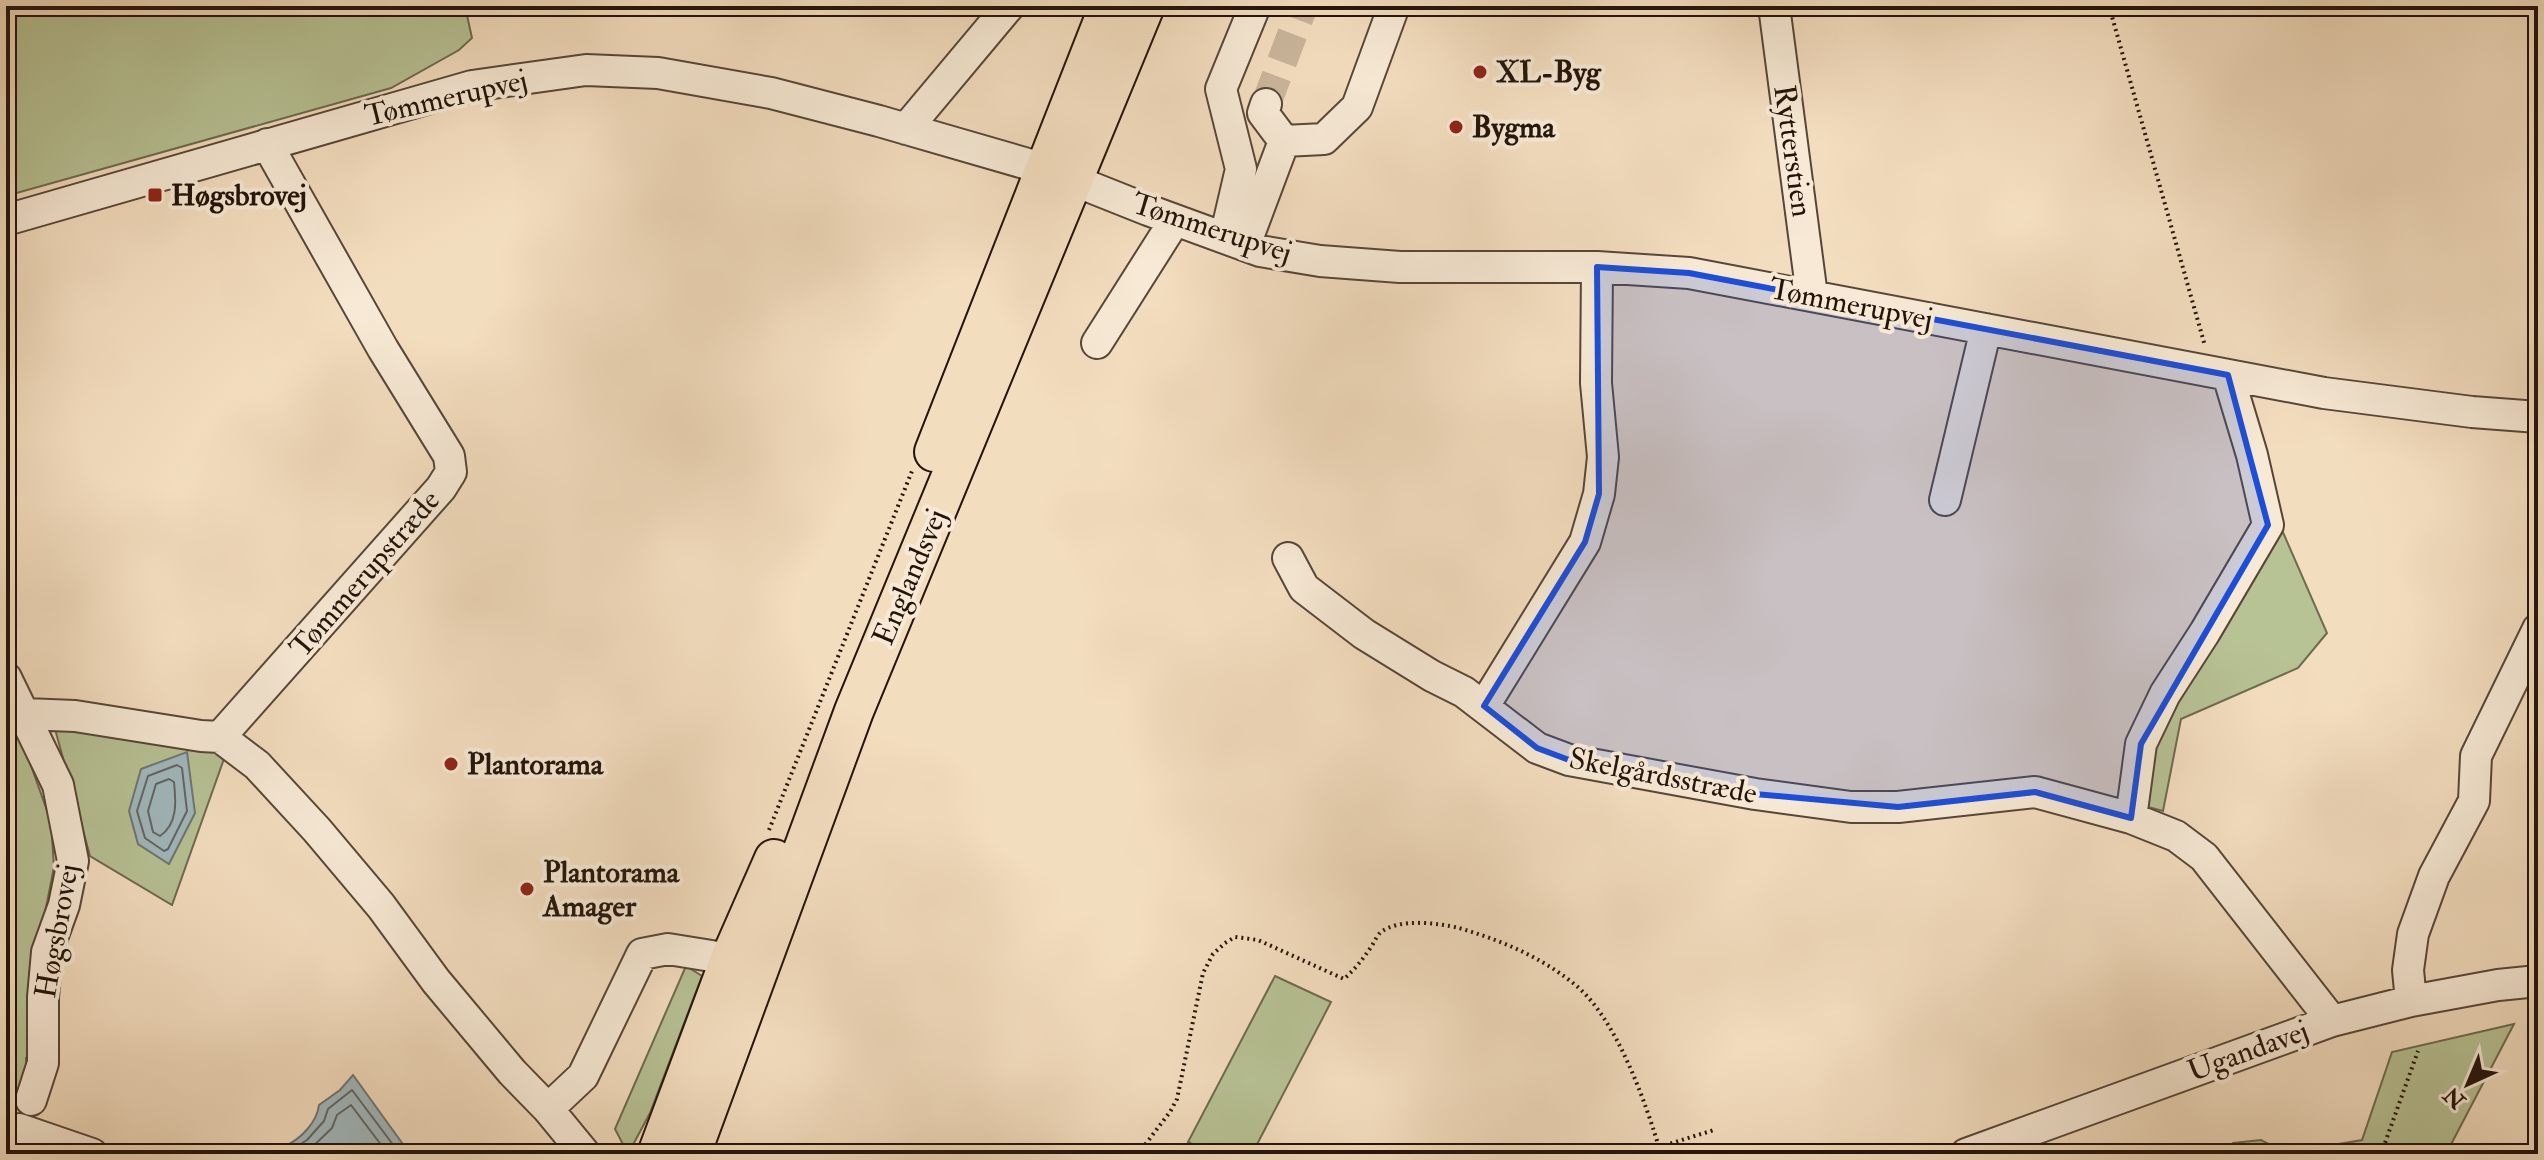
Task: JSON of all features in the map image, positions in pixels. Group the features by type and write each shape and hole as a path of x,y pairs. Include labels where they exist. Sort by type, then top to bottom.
{"main road":[{"name":"Englandsvej","path":"657,1154 854,711 1060,174 1109,6"},
{"name":"Englandsvej","path":"1060,174 1145,6"},
{"name":"Englandsvej","path":"691,1154 744,964"}],"street":[{"path":"906,129 1009,6"},
{"path":"1235,241 1241,169 1221,89 1255,6"},
{"path":"1284,141 1324,139 1357,107 1394,6"},
{"name":"Rytterstien","path":"1774,6 1812,296"},
{"name":"Tømmerupvej","path":"6,220 472,86 586,70 658,73 771,93 1060,174 1260,251 1320,261 1400,267 1597,267 1689,273 2353,397 2538,417"},
{"path":"1224,103 1265,108 1284,141"},
{"path":"1235,241 1284,141"},
{"name":"Tømmerupstræde","path":"220,737 451,472 449,456 383,349 267,144"},
{"path":"1097,343 1175,220"},
{"path":"1484,706 1585,542 1599,494 1603,457 1596,383 1597,267"},
{"path":"1945,500 1986,329"},
{"path":"2131,818 2141,744 2165,694 2268,525 2252,455 2220,374"},
{"name":"Skelgårdsstræde","path":"1288,558 1304,588 1364,634 1484,706 1537,748 1569,760 1755,794 1851,807 1898,807 2035,792 2131,818 2176,836 2204,857 2332,1021"},
{"path":"2411,1001 2408,970 2413,934 2434,876 2474,801 2476,756 2538,629"},
{"name":"Høgsbrovej","path":"6,678 58,785 73,861 64,905 47,952 43,1063 31,1100"},
{"path":"25,714 75,716 220,737 257,765 317,830 381,906 436,981 502,1061 585,1154"},
{"path":"548,1109 583,1076 642,954 668,949 744,964"},
{"name":"Ugandavej","path":"1966,1154 2332,1021 2411,1001 2538,981"},
{"path":"12,1139 92,1154"}],"path":[{"path":"2109,6 2220,374"},
{"path":"768,834 914,467"},
{"path":"1138,1154 1177,1099 1203,973 1213,954 1225,943 1235,937 1258,940 1344,979 1356,969 1381,932 1405,923 1442,924 1493,938 1527,953 1575,984 1599,1012 1620,1047 1649,1112 1661,1154"},
{"path":"2381,1154 2418,1051"},
{"path":"1659,1147 1714,1130"}],"highlighted area":[{"path":"1597,267 1689,273 2228,375 2268,525 2141,744 2131,818 2035,792 1898,807 1755,794 1569,760 1537,748 1484,706 1585,542 1599,494"}],"green space":[{"path":"6,6 465,6 472,38 459,50 391,88 6,196"},
{"path":"2275,514 2327,633 2298,668 2181,719 2163,811 2141,805 2150,750"},
{"path":"6,706 17,726 51,822 54,867 45,913 32,1053 26,1058 27,1085 6,1126"},
{"path":"55,729 203,744 225,756 172,905 90,856"},
{"path":"686,966 702,976 650,1113 628,1154 615,1129"},
{"path":"1275,976 1331,1002 1252,1154 1213,1154 1188,1142"},
{"path":"2514,1024 2446,1154 2221,1154 2233,1143 2261,1140 2286,1153 2362,1140 2392,1052"}],"water":[{"path":"187,752 195,813 169,864 138,844 129,811 141,769"},
{"path":"353,1075 410,1154 262,1154 264,1149 285,1146 302,1134 312,1124 319,1105 340,1090"}],"tunnel":[{"path":"1266,104 1303,6"}],"place":[{"name":"XL-Byg","path":"1480,72"},
{"name":"Bygma","path":"1456,127"},
{"name":"Høgsbrovej","path":"155,195"},
{"name":"Plantorama","path":"451,764"},
{"name":"Plantorama Amager","path":"527,889"}]}
